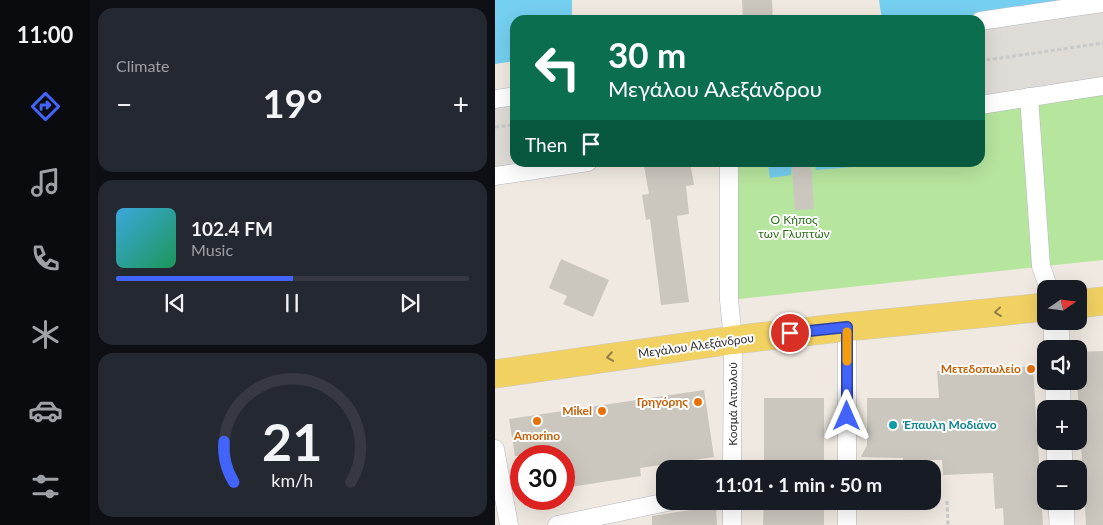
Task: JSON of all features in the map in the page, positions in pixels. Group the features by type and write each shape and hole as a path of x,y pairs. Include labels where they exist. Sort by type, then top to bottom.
{"main road":[{"path":"1087,303 1103,301"},
{"name":"Μεγάλου Αλεξάνδρου","path":"495,374 733,340 1037,308"}],"street":[{"path":"985,20 1103,3"},
{"path":"985,103 1103,86"},
{"path":"495,100 510,97"},
{"path":"1029,97 1041,266 1046,280"},
{"path":"495,176 555,167"},
{"name":"Κοσμά Αιτωλού","path":"729,167 729,300 733,340 732,460"},
{"path":"847,327 847,460"},
{"path":"495,449 509,525"},
{"path":"557,525 656,504"},
{"path":"732,510 732,525"},
{"path":"847,510 847,525"},
{"path":"1061,510 1062,525"}],"path":[{"path":"985,60 1103,43"},
{"path":"495,127 510,126"},
{"path":"947,501 948,525"}],"green space":[{"name":"Ο Κήπος των Γλυπτών","path":"1103,86 1103,260 729,300 729,167 985,167 985,103"}],"shaded area":[{"path":"1103,3 1103,86 985,104 985,20"},
{"path":"510,97 510,167 559,167 495,176 495,99"}],"water":[{"path":"495,0 572,0 572,15 510,15 510,62 495,64"},
{"path":"879,0 1103,0 985,18 985,15 881,15"},
{"path":"769,167 792,167 791,175 770,178"},
{"path":"815,167 852,167 816,170"}],"building":[{"path":"742,0 772,0 773,15 743,15"},
{"path":"644,167 691,167 694,185 686,186 689,214 677,216 689,302 661,305 650,219 646,220 642,195 649,194"},
{"path":"792,167 811,167 814,209 795,210"},
{"path":"561,259 609,280 593,317 563,304 567,296 549,288"},
{"path":"1103,351 1103,525 1086,525 1087,460 1082,460 1081,450 1087,450 1087,400 1078,400 1078,390 1087,390 1087,352"},
{"path":"1033,366 1039,460 1037,460 1037,510 1042,510 1043,525 1004,525 1003,508 995,509 993,473 943,475 942,460 861,457 867,445 867,398 939,398 937,371"},
{"path":"704,390 714,457 694,460 656,460 656,466 640,468 641,476 575,486 575,445 513,445 509,419"},
{"path":"764,398 824,398 824,460 764,460"},
{"path":"690,510 716,510 717,525 652,525 652,516"},
{"path":"764,510 824,510 824,525 763,525"}],"slow traffic":[{"path":"847,332 847,361"}],"place":[{"name":"Μετεδοπωλείο","path":"1031,369"},
{"name":"Γρηγόρης","path":"698,402"},
{"name":"Mikel","path":"602,411"},
{"name":"Amorino","path":"537,421"},
{"name":"Έπαυλη Μοδιάνο","path":"893,425"}],"route":[{"path":"790,333 847,327 847,416"}]}
